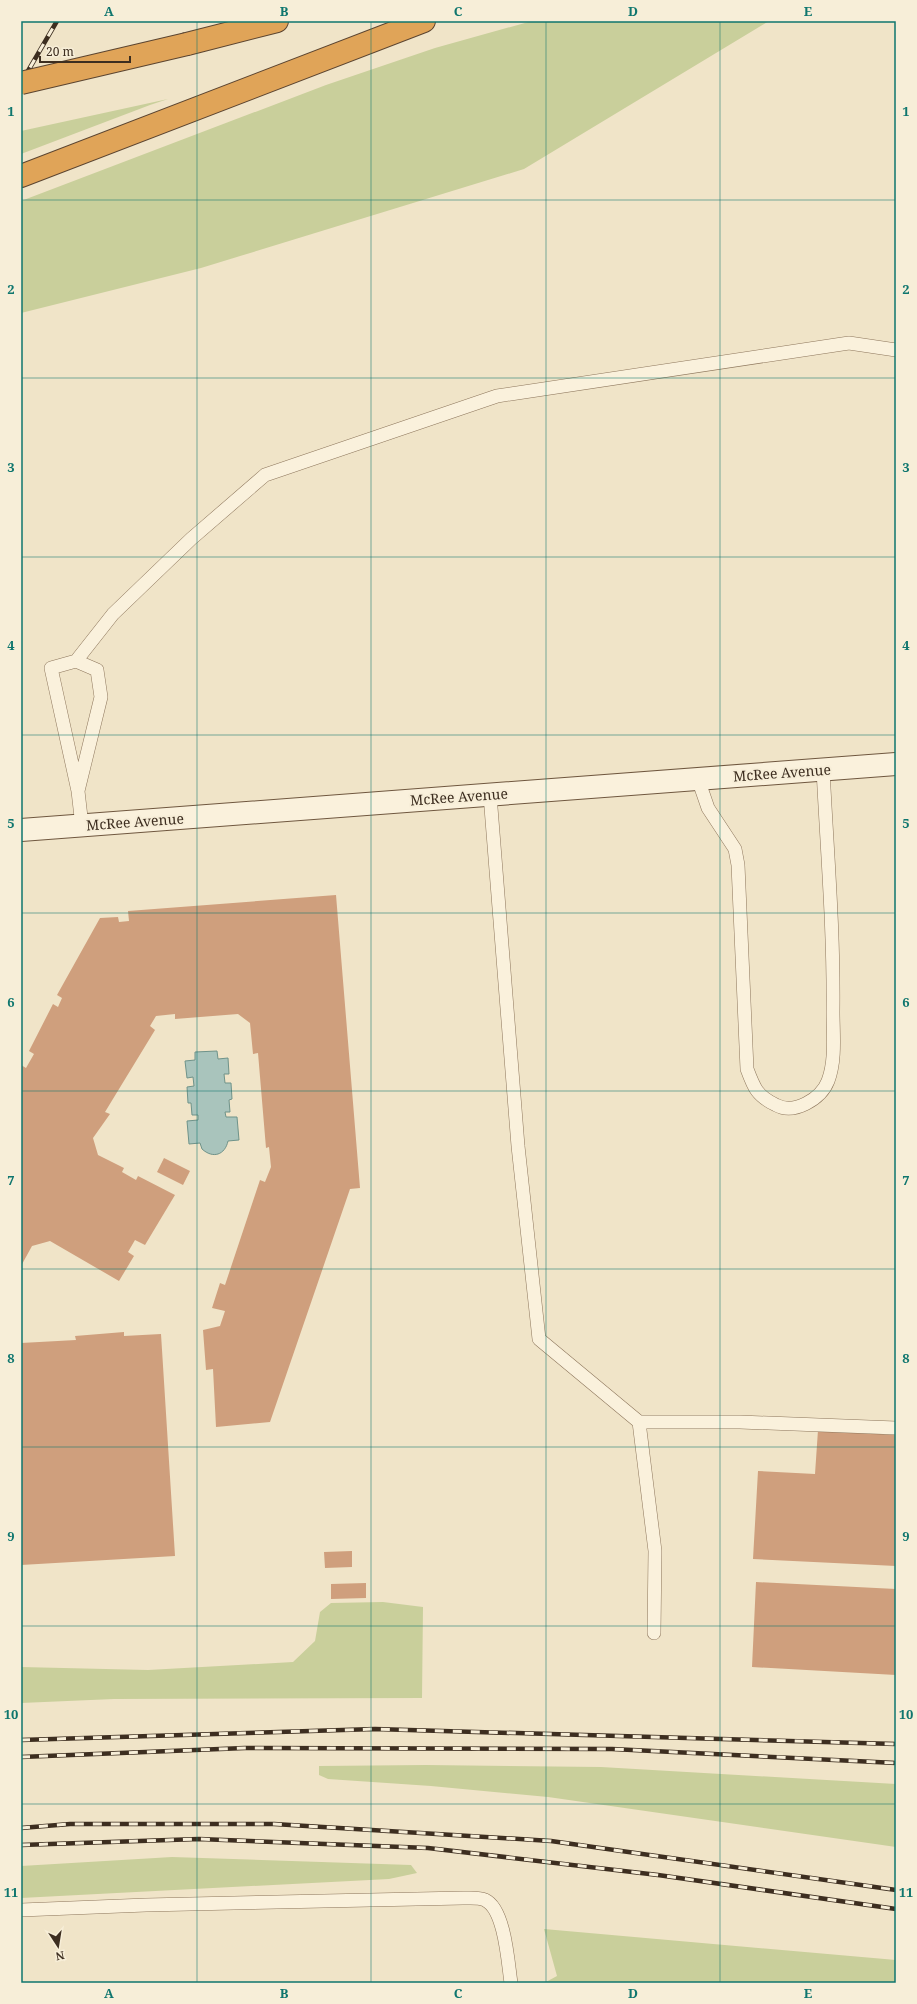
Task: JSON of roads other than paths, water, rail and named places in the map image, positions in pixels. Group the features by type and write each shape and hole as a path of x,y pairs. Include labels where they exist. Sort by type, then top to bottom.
{"highway":[{"path":"21,83 277,21"},
{"path":"21,176 424,21"}],"main road":[{"name":"McRee Avenue","path":"21,830 896,764"}],"lane":[{"path":"82,826 78,791 51,668 76,661 113,614 191,539 265,475 498,396 849,343 896,350"},
{"path":"76,661 97,670 101,697 78,791"},
{"path":"698,779 708,808 735,849 738,865 747,1069 754,1089 767,1100 778,1107 794,1108 814,1100 828,1083 833,1064 834,977 823,769"},
{"path":"490,795 518,1146 538,1339 639,1422 740,1422 896,1428"},
{"path":"639,1422 655,1551 654,1633"},
{"path":"21,1910 189,1904 463,1898 484,1899 494,1907 502,1930 511,1983"}],"water":[{"path":"217,1051 218,1059 228,1058 229,1074 224,1074 225,1083 231,1083 232,1099 229,1100 230,1112 225,1112 226,1117 237,1117 239,1140 228,1141 224,1150 214,1155 202,1149 200,1143 189,1144 187,1121 198,1120 198,1115 192,1115 191,1103 188,1103 187,1087 194,1086 193,1077 187,1078 185,1061 195,1060 195,1052"}],"railway":[{"path":"21,83 57,21"},
{"path":"21,1740 375,1729 896,1744"},
{"path":"21,1757 245,1748 612,1749 896,1763"},
{"path":"21,1828 70,1824 274,1824 551,1841 896,1890"},
{"path":"21,1845 199,1839 428,1848 658,1875 896,1909"}]}
